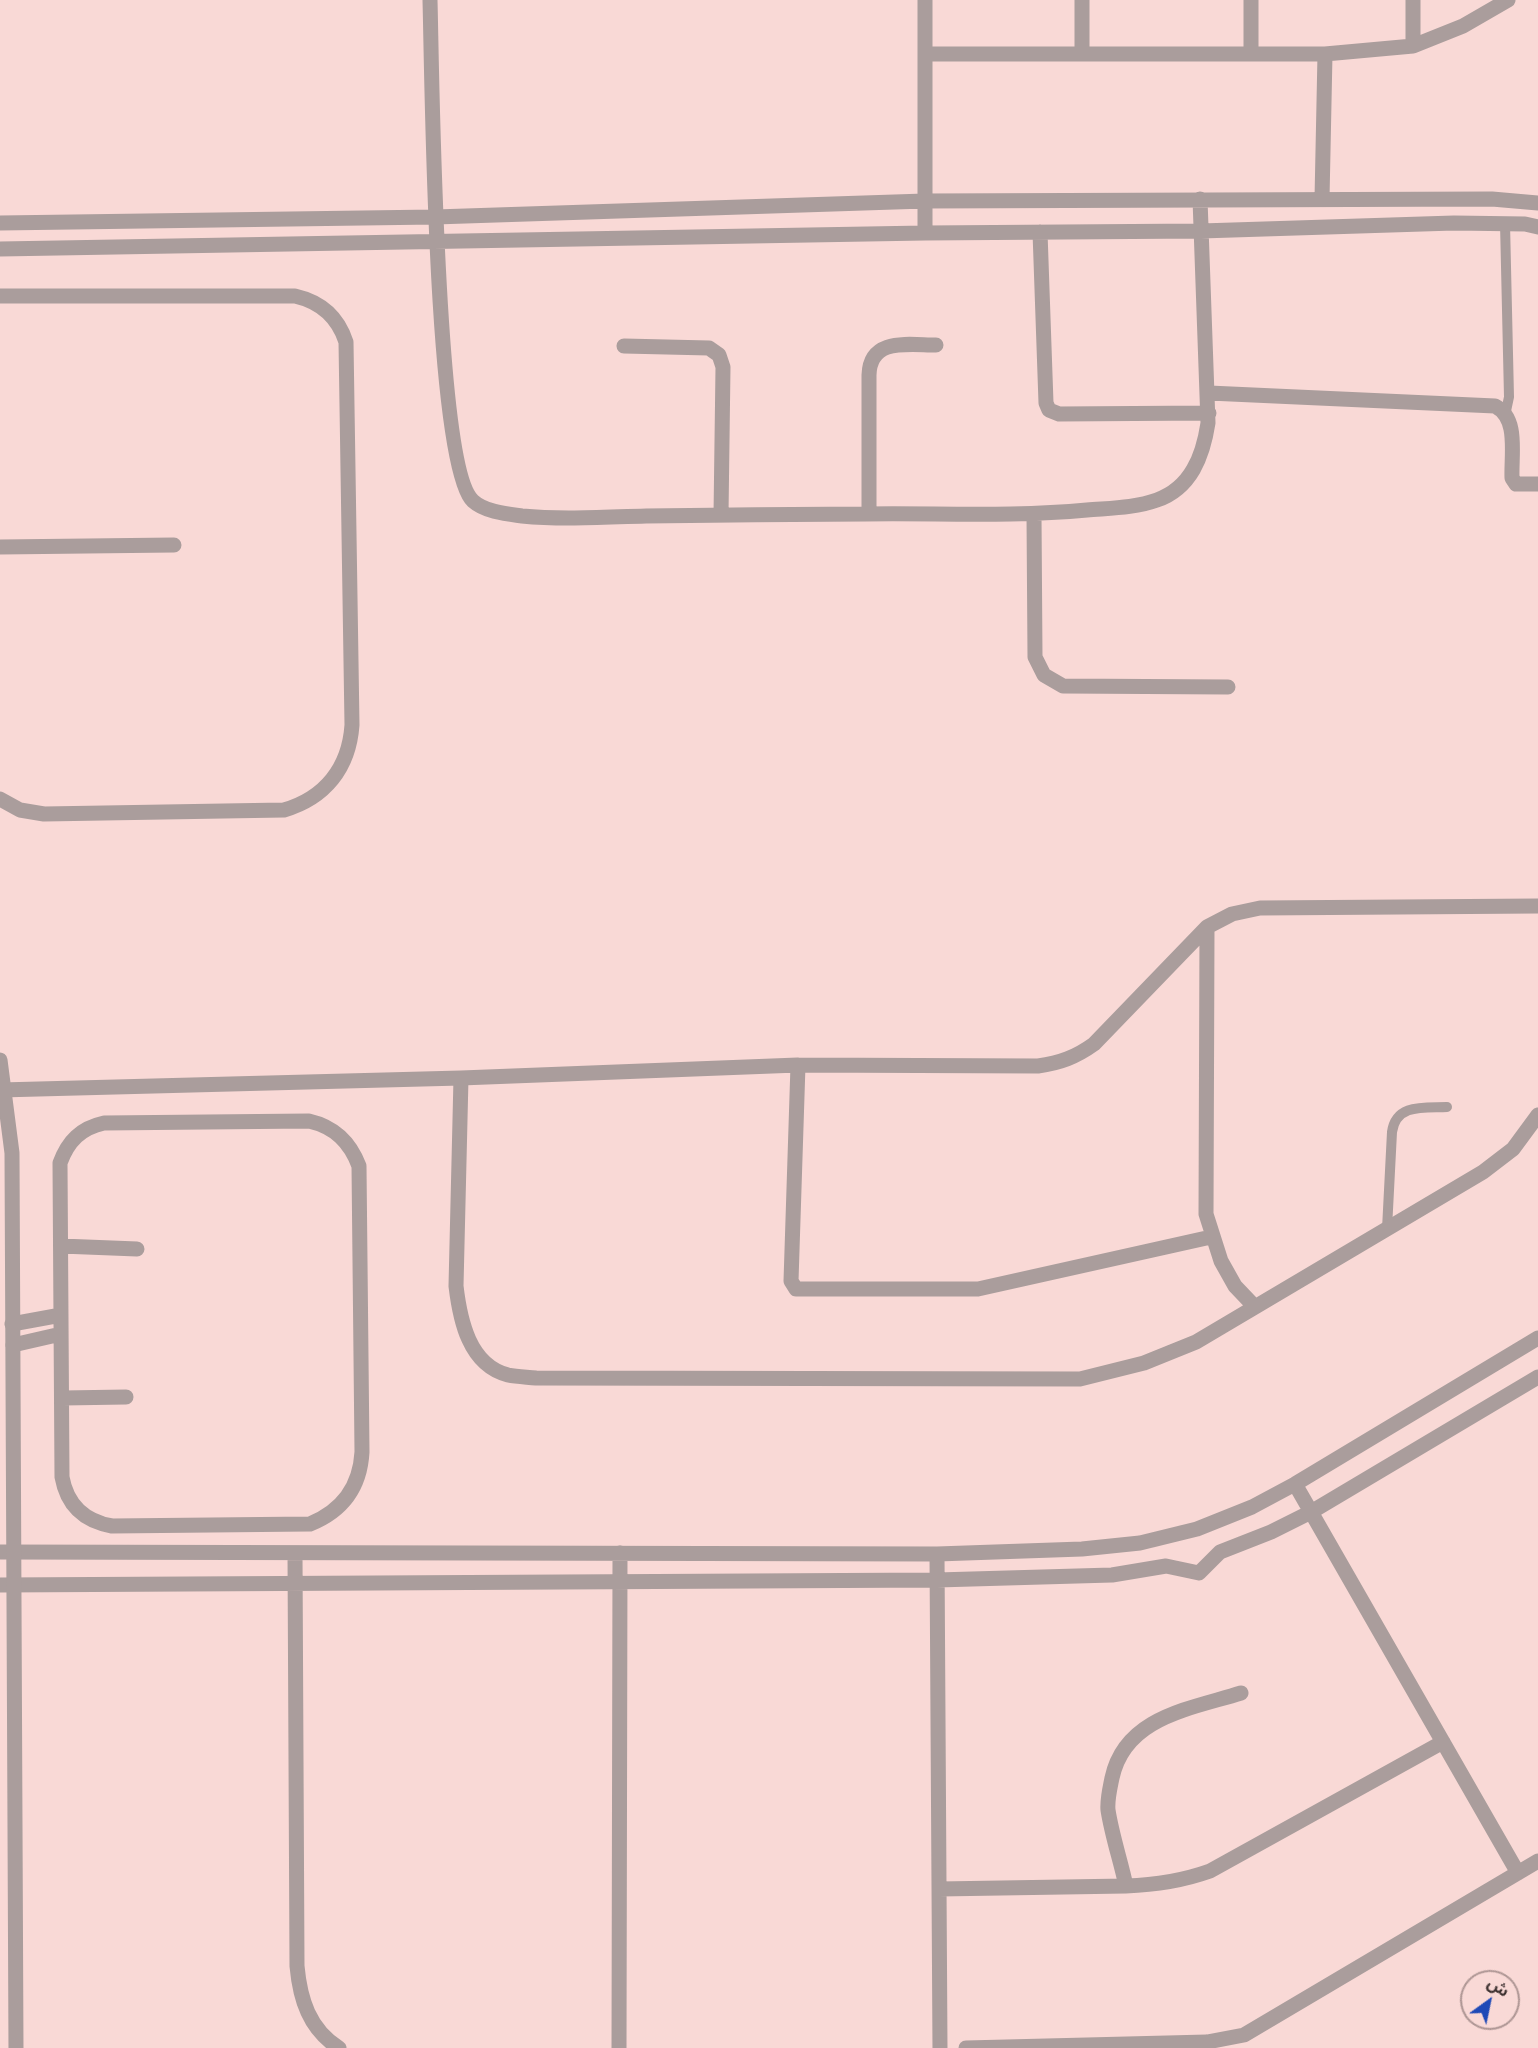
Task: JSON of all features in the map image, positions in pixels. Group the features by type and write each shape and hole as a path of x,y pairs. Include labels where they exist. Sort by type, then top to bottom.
{"street":[{"path":"430,0 435,217 451,425 463,484 471,500 481,507 523,516 1034,515 1138,506 1161,499 1181,486 1196,468 1204,446 1209,413 1200,199"},
{"path":"925,0 925,233"},
{"path":"1082,0 1082,53"},
{"path":"1251,0 1251,52"},
{"path":"1413,0 1413,46"},
{"path":"925,54 1251,52 1325,54 1413,46 1463,26 1508,0"},
{"path":"1322,199 1325,54"},
{"path":"0,223 435,217 924,201 1492,199 1538,203"},
{"path":"0,249 925,233 1201,231 1506,223 1538,227"},
{"path":"1040,232 1046,403 1049,410 1059,414 1209,413"},
{"path":"0,296 295,296 317,303 335,319 346,342 352,725 348,750 330,784 309,801 284,810 44,814 20,810 0,799"},
{"path":"868,514 869,367 872,359 884,347 891,345 936,345"},
{"path":"624,346 709,348 719,355 723,367 721,515"},
{"path":"1209,393 1495,406 1506,411 1510,421 1512,478 1516,484 1538,484"},
{"path":"1034,515 1035,657 1044,675 1063,686 1228,687"},
{"path":"0,548 174,545"},
{"path":"2,1090 460,1078 798,1065 1038,1066 1059,1063 1077,1056 1094,1044 1207,927 1232,914 1260,908 1538,906"},
{"path":"1207,927 1204,1194 1211,1237 1221,1261 1236,1286 1255,1307"},
{"path":"0,1060 2,1090 12,1153 13,1345 7,1585 16,2048"},
{"path":"798,1065 791,1281 796,1289 978,1289 1211,1237"},
{"path":"460,1078 456,1286 460,1315 468,1341 486,1362 507,1375 536,1378 1080,1378 1144,1363 1196,1342 1483,1172 1513,1149 1538,1115"},
{"path":"309,1121 340,1135 349,1144 359,1166 362,1459 352,1491 334,1511 310,1524 112,1526 99,1524 78,1512 64,1486 61,1246 60,1163 71,1141 96,1125 309,1121"},
{"path":"61,1246 137,1249"},
{"path":"12,1323 61,1315"},
{"path":"13,1345 61,1334"},
{"path":"7,1552 937,1554 1082,1549 1140,1543 1197,1529 1252,1507 1295,1484 1538,1338"},
{"path":"7,1585 937,1580 1112,1575 1167,1566 1199,1573 1220,1552 1271,1532 1311,1512 1538,1377"},
{"path":"63,1398 126,1397"},
{"path":"1295,1484 1518,1873"},
{"path":"618,2048 620,1553"},
{"path":"295,1554 297,1966 300,1997 314,2025 339,2048"},
{"path":"937,1554 940,2048"},
{"path":"1126,1886 1108,1809 1114,1767 1122,1750 1134,1735 1150,1723 1241,1693"},
{"path":"939,1888 1157,1885 1210,1871 1443,1742"},
{"path":"966,2048 1207,2042 1244,2035 1538,1861"}],"lane":[{"path":"1506,223 1509,397 1506,411"},
{"path":"1387,1229 1392,1132 1396,1119 1406,1110 1447,1107"}]}
